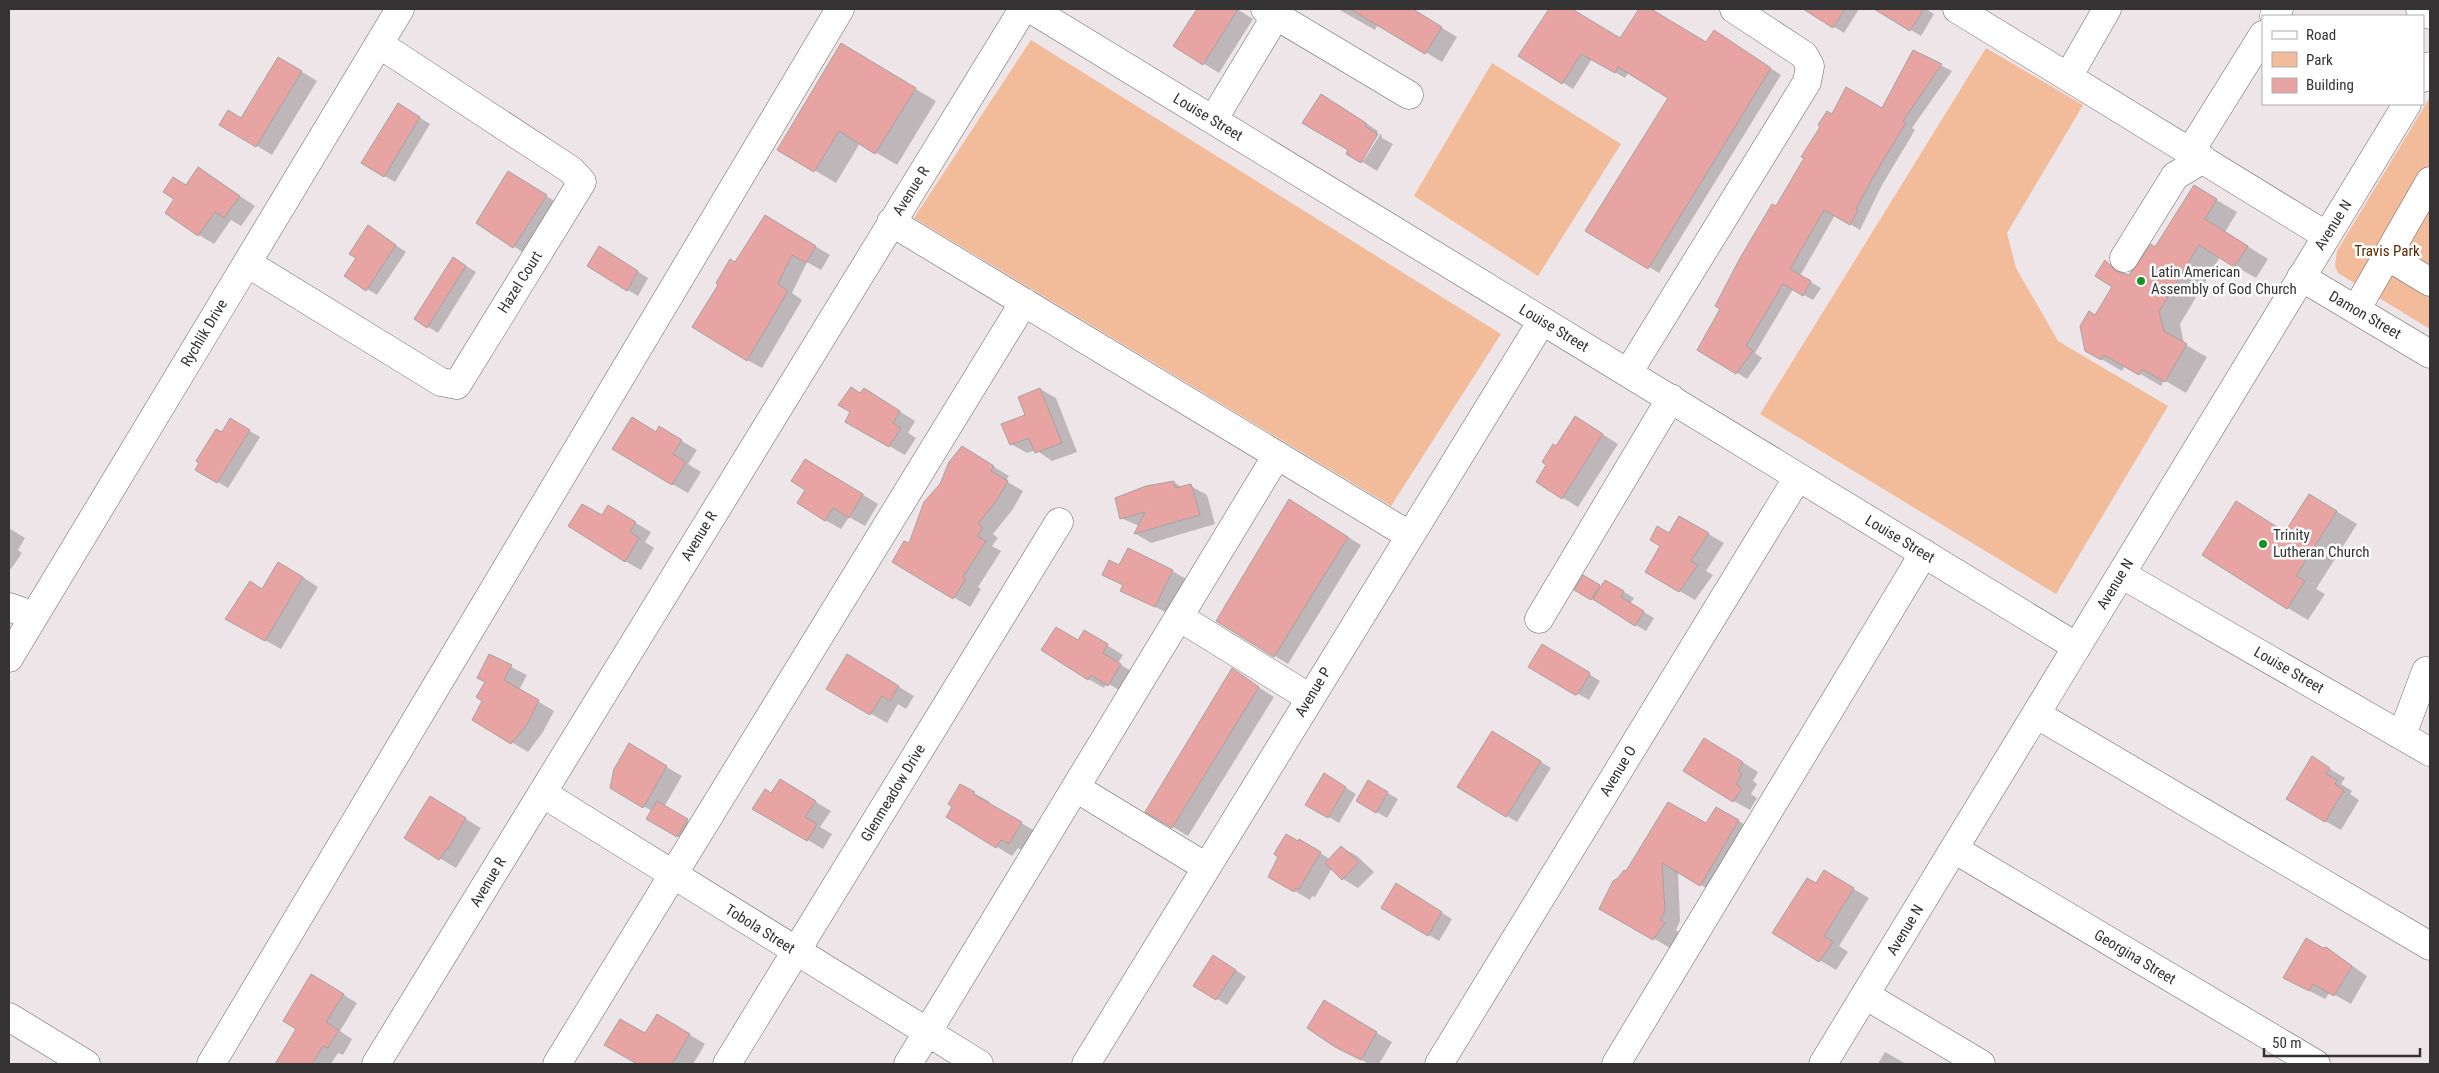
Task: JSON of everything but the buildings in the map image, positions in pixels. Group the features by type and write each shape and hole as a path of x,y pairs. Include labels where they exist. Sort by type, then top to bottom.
{"street":[{"name":"Rychlik Drive","path":"9,658 400,9"},
{"path":"211,1064 840,9"},
{"name":"Avenue R","path":"376,1064 1023,9"},
{"name":"Louise Street","path":"1031,9 2077,647"},
{"path":"1957,9 2327,236"},
{"path":"2068,77 2108,9"},
{"path":"2420,9 2430,15"},
{"path":"1213,120 1274,11 1409,95"},
{"path":"1628,373 1807,82 1810,66 1804,55 1744,11"},
{"path":"2124,258 2175,176 2197,156 2262,37"},
{"name":"Hazel Court","path":"247,263 441,382 457,384 577,191 582,182 571,170 379,44"},
{"name":"Avenue N","path":"1823,1064 2406,105"},
{"path":"2356,310 2430,181"},
{"path":"892,222 1409,535"},
{"path":"2387,256 2430,282"},
{"name":"Damon Street","path":"2301,277 2430,354"},
{"path":"556,1064 1024,302"},
{"name":"Avenue P","path":"1086,1064 1542,321"},
{"path":"1539,619 1671,398"},
{"path":"908,1064 1277,455"},
{"name":"Avenue O","path":"1439,1064 1798,477"},
{"name":"Glenmeadow Drive","path":"727,1064 1058,522"},
{"path":"1616,1064 1924,553"},
{"name":"Louise Street","path":"2122,574 2430,752"},
{"path":"9,607 34,616"},
{"path":"1179,617 1310,698"},
{"path":"2402,736 2426,671"},
{"path":"2036,714 2430,946"},
{"path":"1076,788 1206,867"},
{"name":"Tobola Street","path":"542,793 979,1064"},
{"name":"Georgina Street","path":"1954,849 2316,1064"},
{"path":"1865,995 1981,1064"},
{"path":"9,1017 86,1064"}],"green space":[{"path":"1031,40 1501,334 1391,506 914,218"},
{"path":"1986,48 2083,105 2007,233 2016,268 2058,341 2168,406 2056,594 1760,414"},
{"path":"1492,63 1621,144 1538,276 1414,196"},
{"name":"Travis Park","path":"2430,97 2430,329 2338,273 2335,266 2337,251"}],"place":[{"name":"Latin American Assembly of God Church","path":"2141,281"},
{"name":"Trinity Lutheran Church","path":"2263,544"}]}
